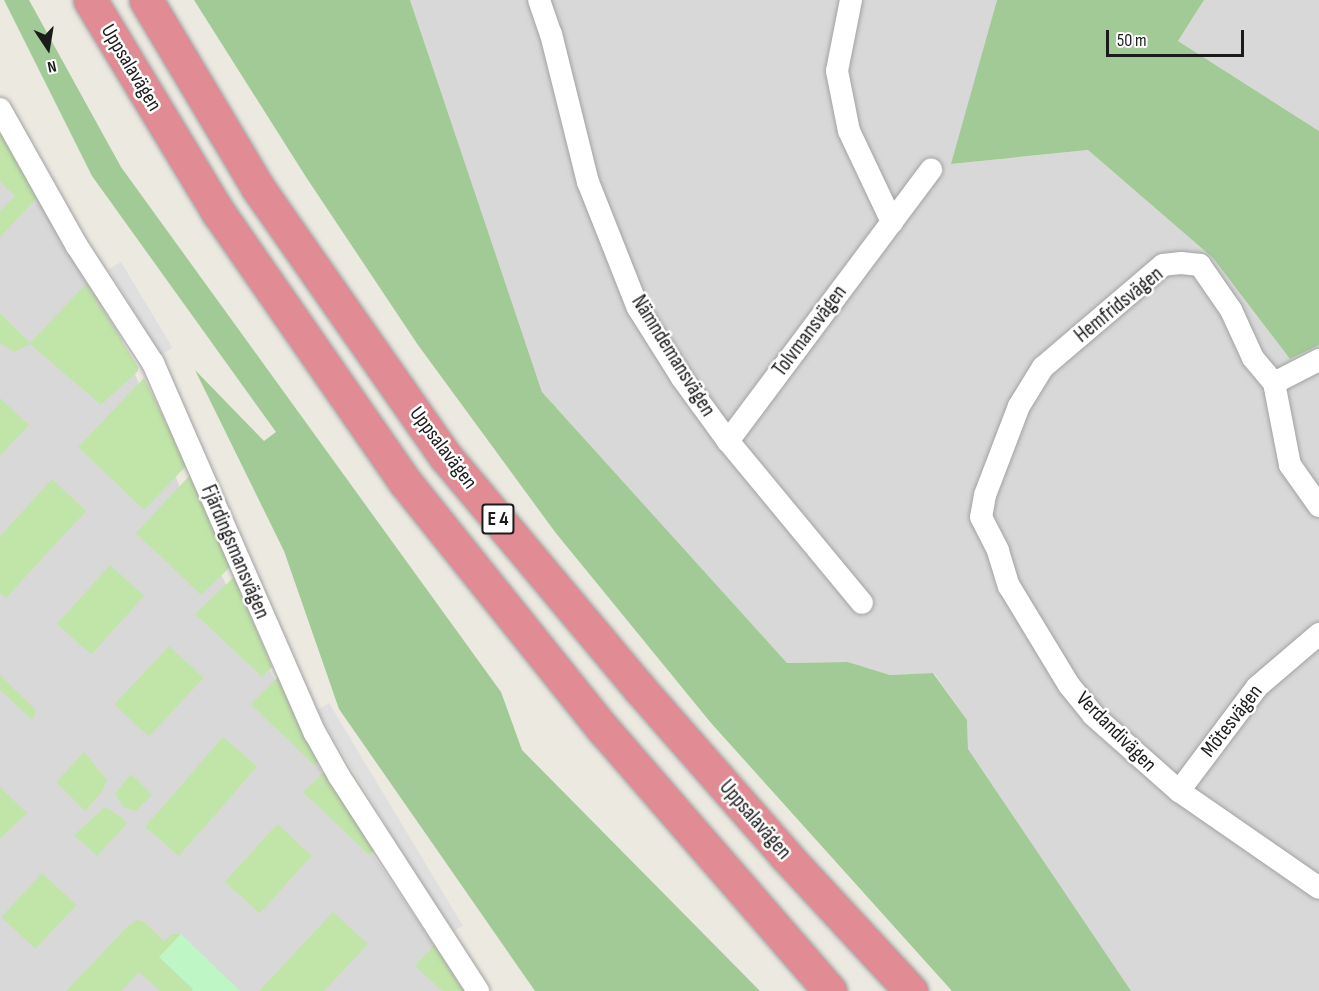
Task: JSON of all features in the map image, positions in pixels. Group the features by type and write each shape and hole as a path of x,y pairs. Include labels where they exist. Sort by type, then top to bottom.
{"highway":[{"name":"Uppsalavägen","path":"90,0 218,212 405,482 604,730 830,991"},
{"name":"Uppsalavägen","path":"146,0 258,188 446,457 640,689 786,856 911,991"}],"street":[{"name":"Nämndemansvägen","path":"539,0 551,34 588,182 638,308 682,378 728,441 862,603"},
{"path":"852,0 837,71 849,131 892,222"},
{"name":"Fjärdingsmansvägen","path":"0,109 77,246 153,363 315,733 339,776 478,991"},
{"name":"Tolvmansvägen","path":"728,441 931,170"},
{"name":"Hemfridsvägen","path":"981,517 986,495 1019,406 1043,367 1163,265 1200,265 1231,310 1253,358 1274,383 1290,465 1319,506"},
{"path":"1274,383 1319,360"},
{"name":"Verdandivägen","path":"981,517 998,551 1009,586 1069,685 1110,731 1179,791 1319,888"},
{"name":"Mötesvägen","path":"1179,791 1257,687 1319,634"}],"shaded area":[{"path":"410,0 997,0 952,164 1088,150 1213,258 1290,359 1319,345 1319,991 1130,991 968,749 967,720 934,673 890,675 848,662 787,663 542,392"},
{"path":"1204,0 1319,0 1319,131 1178,41"},
{"path":"0,131 121,338 190,513 335,799 465,991 0,991"},
{"path":"121,262 173,348 161,355 109,269"},
{"path":"329,703 463,926 451,933 317,710"}],"green space":[{"path":"4,0 29,0 121,167 501,692 522,750 760,991 535,991 339,709 284,551 195,370 264,441 276,432 92,176"},
{"path":"194,0 410,0 542,392 787,663 848,662 890,675 933,673 967,720 968,749 1131,991 952,991 711,723 555,532 418,345 306,177"},
{"path":"997,0 1204,0 1178,41 1319,131 1319,345 1290,359 1213,258 1088,150 951,164"},
{"path":"0,127 40,195 0,237 0,211 15,196 0,181"},
{"path":"86,284 138,367 138,371 101,405 30,344 14,352 0,343 0,313 30,343"},
{"path":"144,378 187,465 144,510 78,447"},
{"path":"0,398 29,425 0,456"},
{"path":"190,475 230,567 201,595 136,533"},
{"path":"52,479 86,511 6,598 0,593 0,536"},
{"path":"110,565 144,596 91,654 57,624"},
{"path":"234,577 272,667 262,677 195,614"},
{"path":"169,646 203,678 149,737 114,705"},
{"path":"0,675 36,710 32,720 0,690"},
{"path":"278,677 318,762 315,766 251,704"},
{"path":"223,737 257,767 179,856 145,827"},
{"path":"84,752 107,780 102,792 85,811 56,782"},
{"path":"324,772 374,851 369,855 303,792"},
{"path":"131,774 152,795 136,811 123,807 115,794"},
{"path":"0,787 27,813 0,839"},
{"path":"105,807 123,818 127,824 97,856 74,835"},
{"path":"277,824 312,855 260,913 225,882"},
{"path":"42,873 76,905 35,949 1,917"},
{"path":"333,912 368,944 324,991 259,991"},
{"path":"137,920 144,922 164,941 172,934 181,934 160,957 194,989 192,991 160,991 139,972 122,991 66,991 129,925"},
{"path":"181,934 240,991 192,991 193,989 159,957"},
{"path":"434,945 464,991 442,991 415,966"}]}
